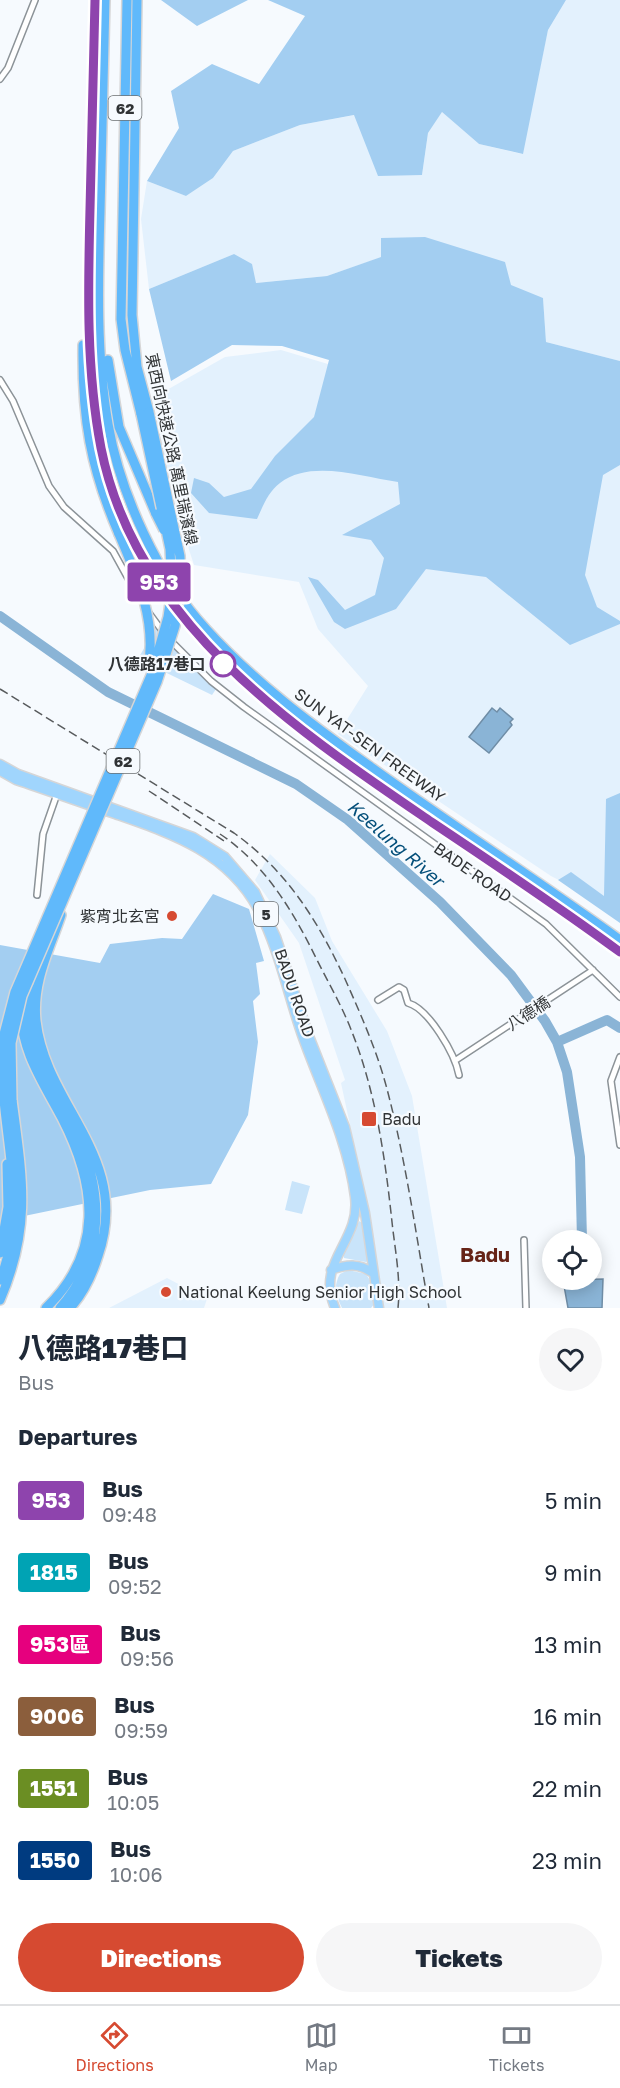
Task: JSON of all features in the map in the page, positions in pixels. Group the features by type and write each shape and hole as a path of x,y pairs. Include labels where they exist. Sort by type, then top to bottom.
{"highway":[{"name":"SUN YAT-SEN FREEWAY","path":"95,0 88,289 88,340 94,401 102,450 114,493 154,575 195,632 231,671 305,733 620,952"},
{"name":"SUN YAT-SEN FREEWAY","path":"105,0 99,274 103,385 116,460 142,532 204,628 308,722 620,940"},
{"name":"東西向快速公路 萬里瑞濱線","path":"0,1280 11,1244 16,1192 7,1126 10,1054 16,1013 158,682 179,604 181,586 178,538 145,413 126,360 121,319 127,0"},
{"name":"東西向快速公路 萬里瑞濱線","path":"0,1300 16,1258 23,1210 8,1100 3,1038 15,992 152,673 168,617 172,590 170,549 136,358 132,315 137,0"},
{"path":"60,1308 84,1274 92,1251 97,1202 90,1165 42,1066 32,1039 28,1008 33,948 167,645 176,603 176,556 156,514 117,417 108,366 99,274"},
{"path":"46,1308 69,1284 82,1256 90,1229 90,1207 80,1160 63,1120 33,1065 24,1039 21,1011 23,982 33,948 148,673 150,645 144,596 101,494 90,454 84,408 83,307 88,289"},
{"path":"70,1308 93,1272 103,1242 107,1212 92,1148 50,1067 40,1039 35,998 41,967 84,851"},
{"path":"0,1253 8,1207 7,1126"}],"main road":[{"name":"BADU ROAD","path":"0,764 18,774 184,832 225,857 255,892 276,937 342,1128 365,1213 379,1308"},
{"name":"BADU ROAD","path":"0,771 16,780 190,842 220,862 234,875 259,911 342,1128 350,1168 356,1212 352,1228 334,1259 331,1270 330,1292 335,1308"},
{"path":"331,1270 349,1264 358,1265 373,1273"}],"street":[{"path":"0,79 8,68 35,0"},
{"name":"BADE ROAD","path":"0,380 14,401 44,476 57,499 113,551 150,615 179,650 244,707 546,924 620,997"},
{"path":"37,895 44,834 57,794"},
{"name":"八德橋","path":"456,1060 593,970"},
{"path":"378,1000 399,987 404,990 408,1004 416,1005 441,1034 456,1060 459,1075"},
{"path":"619,1060 611,1081 620,1145"},
{"path":"524,1240 526,1308"}],"shaded area":[{"path":"161,0 248,0 197,26"},
{"path":"268,0 566,0 548,30 523,154 479,144 442,112 428,133 422,175 378,176 354,115 300,125 233,151 213,178 186,196 147,181 179,128 171,91 212,64 259,84 305,16"},
{"path":"566,0 620,0 620,361 546,342 543,298 382,257 327,276 255,283 234,254 149,289 141,219 147,181 186,196 213,178 233,151 300,125 355,115 422,175 428,133 442,112 479,144 522,154 548,30"},
{"path":"425,237 505,262 511,285 543,298 546,342 620,361 620,465 603,475 585,575 597,607 620,621 620,624 570,645 486,577 426,569 396,609 345,629 334,622 308,577 318,580 345,610 375,595 384,558 371,540 342,535 400,504 398,482 337,472 306,472 280,483 266,500 257,519 209,513 191,493 194,478 209,483 224,497 251,489 275,456 314,417 329,360 282,346 232,345 171,381 149,289 234,254 252,264 256,283 327,276 381,257 381,238"},
{"path":"281,350 338,367 620,432 620,887 615,909 551,876 338,734 368,686 318,629 299,582 194,565 181,525 157,423 159,405 165,391 225,357"},
{"path":"157,625 216,689 212,695 138,659"},
{"path":"492,708 497,712 500,708 513,719 510,722 512,725 489,753 469,737"},
{"path":"620,793 620,923 558,880 571,872 604,896 606,799"},
{"path":"270,854 315,898 332,941 387,1031 412,1096 447,1308 383,1308 371,1223 341,1083 345,1080 299,943 255,880"},
{"path":"213,894 249,909 264,961 256,963 260,994 253,1001 258,1042 248,1115 211,1184 150,1190 0,1221 0,945 100,963 110,944 162,938 182,939"},
{"path":"292,1181 310,1186 302,1214 285,1210"},
{"path":"359,1221 362,1223 369,1260 366,1262 344,1258 343,1254"},
{"path":"348,1270 366,1274 371,1282 375,1303 371,1308 342,1308 336,1287 340,1274"},
{"name":"National Keelung Senior High School","path":"167,1278 207,1299 204,1308 109,1308"},
{"path":"603,1279 602,1308 568,1308 565,1290 602,1290"}],"waterway":[{"name":"Keelung River","path":"0,616 108,692 296,784 348,820 440,902 511,975 545,1021 557,1042 567,1072 580,1157 582,1230"},
{"path":"557,1042 607,1020 620,1028"}],"railway":[{"path":"0,689 234,833 270,864 312,917 345,979 383,1075 405,1171 429,1308"},
{"path":"149,791 224,841"},
{"path":"220,834 251,859 287,906 335,994 352,1032 367,1078 383,1149 399,1286 398,1308"}],"bus line":[{"name":"953","path":"95,0 88,340 102,450 114,493 135,542 181,614 231,671 305,733 620,952"}],"place":[{"name":"八德路17巷口","path":"223,664"},
{"name":"紫宵北玄宮","path":"172,916"},
{"name":"Badu","path":"369,1119"},
{"name":"National Keelung Senior High School","path":"166,1292"}],"district":[{"name":"Badu","path":"485,1254"}]}
